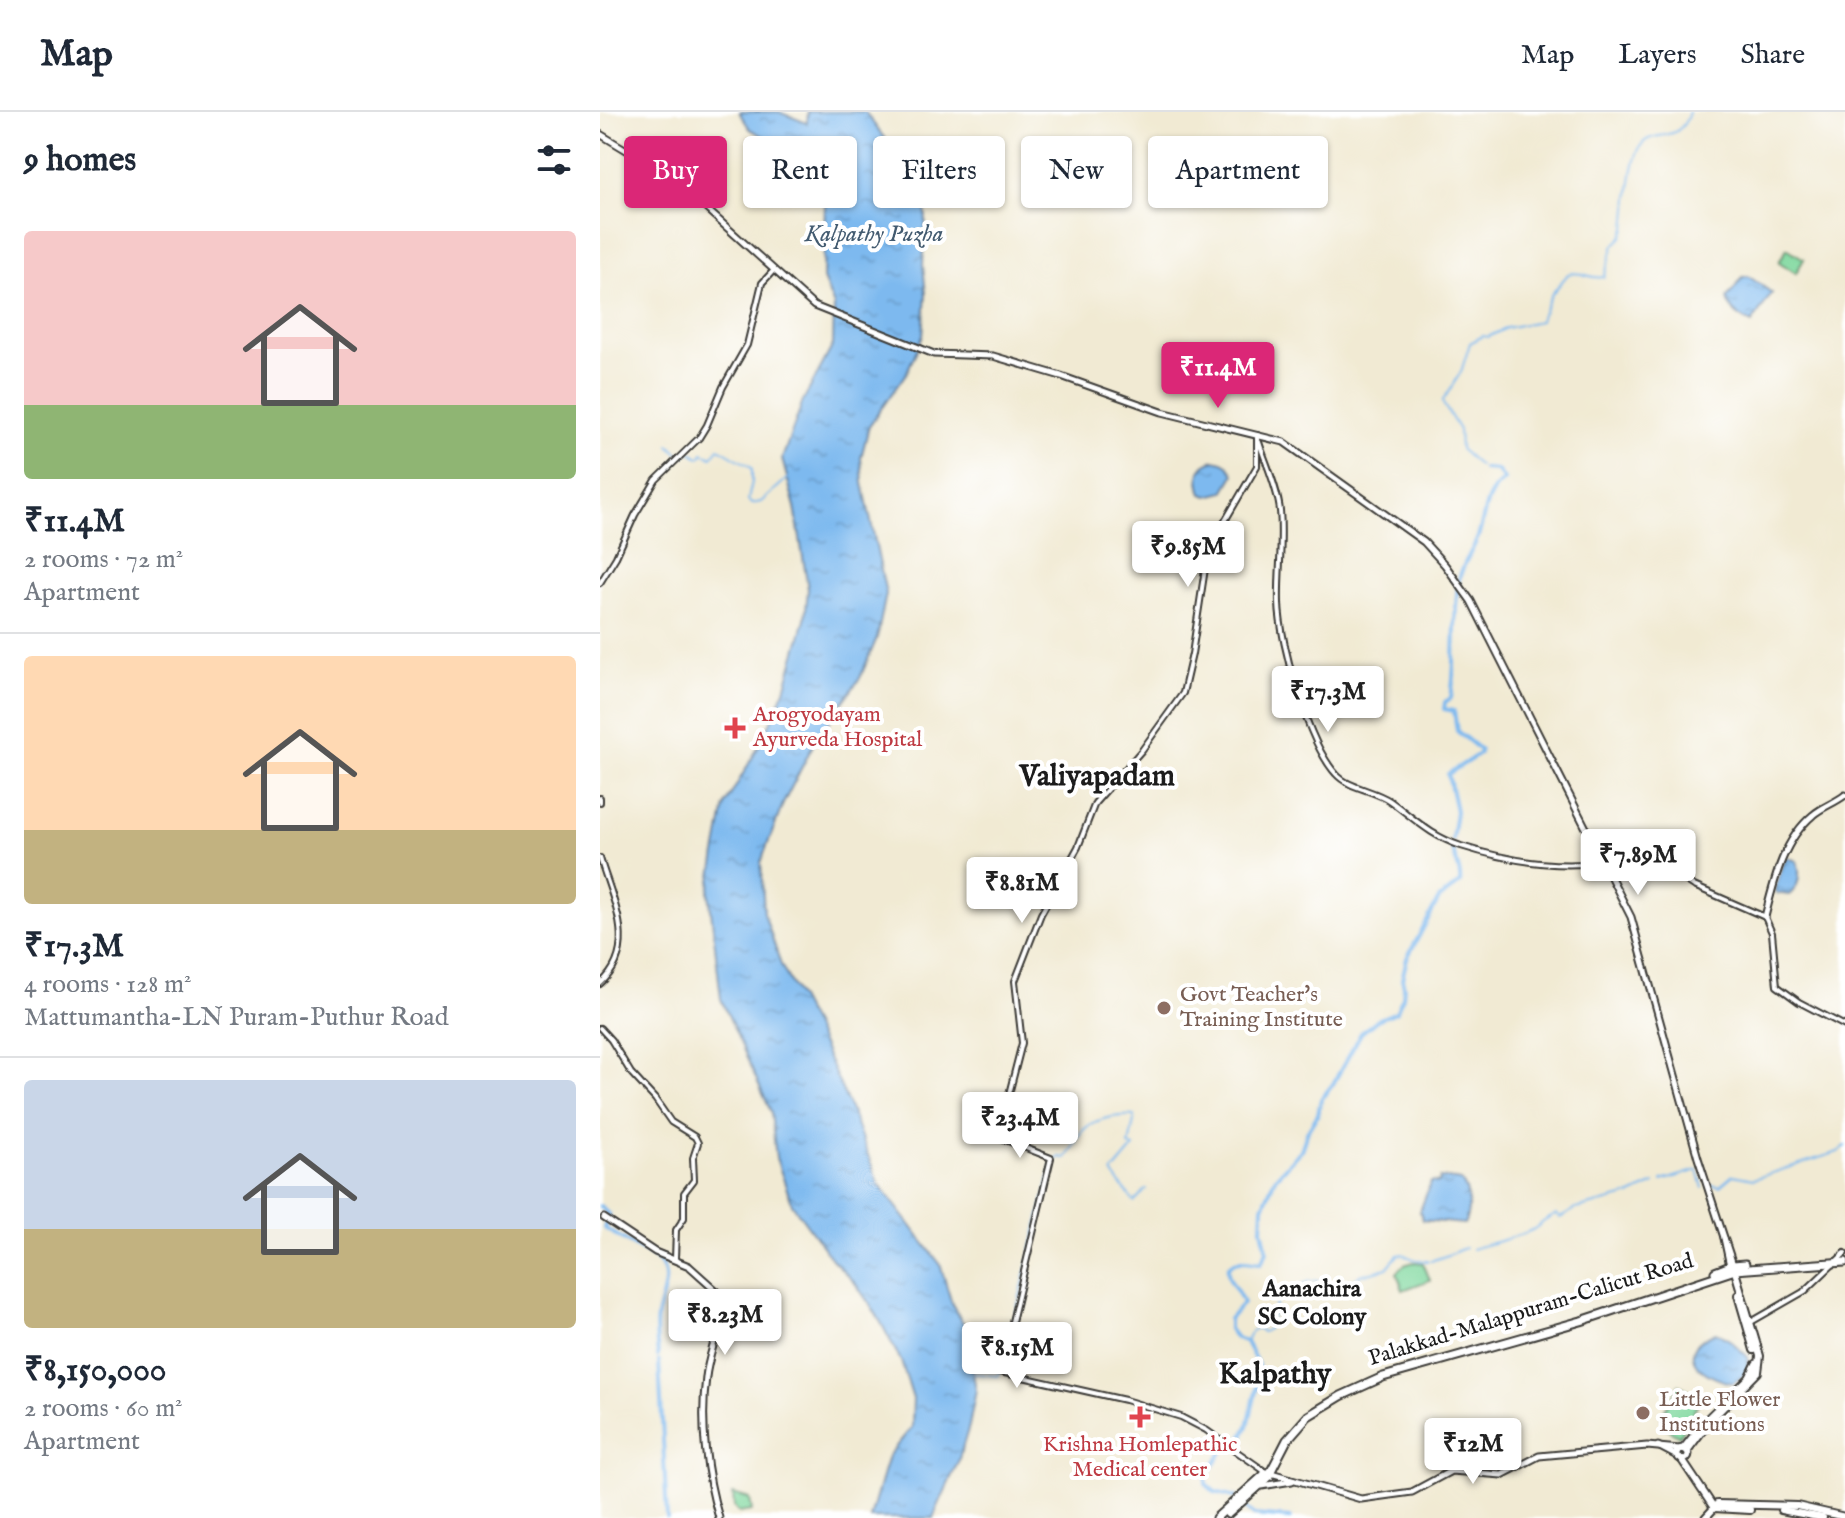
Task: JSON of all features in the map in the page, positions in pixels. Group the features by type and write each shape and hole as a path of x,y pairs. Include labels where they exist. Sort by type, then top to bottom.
{"highway":[{"name":"Palakkad-Malappuram-Calicut Road","path":"1223,1518 1262,1486 1279,1445 1299,1418 1350,1387 1396,1369 1732,1268 1841,1259"},
{"name":"Palakkad-Malappuram-Calicut Road","path":"1216,1518 1268,1474"}],"main road":[{"path":"600,134 671,177 814,306 926,351 947,356 993,356 1051,372 1162,412 1279,440 1408,528 1434,551 1465,594 1631,917 1748,1323 1756,1358 1755,1370 1706,1420 1682,1454"},
{"path":"1765,917 1779,864 1791,843 1809,818 1845,795"},
{"path":"606,1220 655,1252 675,1259 714,1287 720,1299 706,1377 705,1410 707,1461 719,1518"},
{"path":"1268,1474 1361,1499 1412,1492 1451,1471 1502,1475 1539,1456 1657,1446 1682,1454 1716,1506 1733,1511 1785,1510 1823,1518"},
{"path":"1262,1486 1297,1481"},
{"path":"1705,1518 1716,1506 1797,1506 1845,1517"}],"street":[{"path":"600,583 656,480 699,438 707,425 723,387 747,345 762,283 774,270"},
{"path":"1257,435 1257,466 1211,545 1206,562 1183,693 1142,750 1095,803 1078,847 1041,914 1015,981 1022,1051 998,1137 1051,1158 1000,1372 1125,1400 1181,1417 1206,1430 1268,1474"},
{"path":"1257,435 1280,509 1279,603 1282,629 1305,713 1322,755 1338,777 1391,802 1443,840 1474,850 1559,865 1621,860 1640,853 1655,860 1694,886 1765,917 1772,933 1777,986 1799,1002 1845,1026"},
{"path":"600,858 618,912 621,935 614,969 600,984"},
{"path":"600,1028 671,1122 695,1137 698,1143 693,1158 694,1180 685,1189 684,1218 676,1230 675,1259"},
{"path":"1748,1323 1805,1291 1841,1259"}],"green space":[{"path":"1787,248 1804,259 1796,273 1779,262"},
{"path":"1231,359 1242,368 1242,384 1228,384 1228,363"},
{"path":"1423,1263 1430,1280 1403,1290 1397,1273 1404,1265"},
{"path":"1679,1385 1702,1397 1679,1436 1663,1426 1662,1414"},
{"path":"733,1494 750,1499 752,1511 739,1513 734,1507"}],"water":[{"name":"Kalpathy Puzha","path":"739,112 779,112 807,123 808,112 865,112 883,136 873,136 873,208 924,208 926,214 923,336 907,372 869,426 861,458 863,483 886,594 877,638 860,678 813,745 783,804 761,862 764,913 781,965 813,1025 879,1184 940,1264 952,1304 965,1326 976,1390 958,1462 933,1518 870,1518 888,1456 912,1427 913,1399 901,1361 877,1315 792,1204 776,1158 771,1112 721,999 709,892 725,805 763,739 785,690 805,619 808,589 795,507 782,459 803,401 833,345 834,306 823,279 825,208 857,208 857,136 763,136 750,129"},
{"path":"1748,276 1772,293 1752,323 1736,313 1727,298 1743,277"},
{"path":"1215,460 1227,464 1234,475 1224,492 1208,496 1202,494 1200,472"},
{"path":"1786,857 1797,861 1799,871 1799,880 1789,895 1776,893 1775,889"},
{"path":"1440,1178 1461,1181 1464,1185 1468,1202 1464,1224 1422,1220 1420,1211 1431,1182 1439,1183"},
{"path":"1716,1332 1748,1357 1748,1372 1733,1383 1710,1375 1695,1363 1695,1348"}],"waterway":[{"path":"1479,466 1460,449 1459,430 1442,402 1461,372 1470,343 1506,328 1539,321 1551,295 1568,274 1604,277 1614,245 1626,228 1633,169 1639,149 1649,139 1675,132 1685,122 1689,112"},
{"path":"669,445 679,454"},
{"path":"684,456 690,451 700,458 703,453 712,457 719,448 748,465 752,468 748,500 751,504 761,502 788,478"},
{"path":"1452,839 1456,811 1448,774 1479,754 1480,750 1457,731 1454,711 1444,709 1445,702 1451,698 1453,683 1459,580 1479,534 1489,498 1504,480 1497,470 1484,469"},
{"path":"1229,1445 1242,1438 1248,1426 1257,1387 1258,1365 1246,1342 1236,1338 1229,1329 1229,1319 1243,1303 1229,1276 1228,1267 1239,1261 1261,1263 1267,1251 1262,1229 1263,1207 1275,1178 1301,1150 1318,1114 1321,1099 1333,1084 1361,1033 1377,1020 1396,1012 1403,997 1402,979 1407,958 1439,899 1460,883 1452,846"},
{"path":"1008,1345 1053,1163 1059,1157 1065,1158 1079,1135 1090,1125 1112,1117 1135,1116 1129,1145 1134,1147 1112,1173 1134,1202 1146,1189"},
{"path":"1711,1185 1720,1186 1733,1175 1753,1179 1838,1152 1845,1146"},
{"path":"1662,1181 1698,1170 1703,1188"},
{"path":"1472,1249 1534,1229 1553,1216 1560,1218 1576,1209 1631,1195 1655,1184"},
{"path":"600,1206 609,1215 604,1228 654,1257 664,1270 665,1285 656,1322 658,1356"},
{"path":"1283,1300 1311,1281 1323,1283 1339,1294 1351,1288 1360,1275 1387,1268 1398,1255 1428,1261 1465,1248"},
{"path":"1246,1342 1256,1329 1263,1332 1268,1329 1277,1301"},
{"path":"659,1361 667,1518"},
{"path":"972,1373 997,1376 999,1372"},
{"path":"1225,1448 1206,1477 1206,1484 1215,1492 1235,1497"},
{"path":"1244,1506 1254,1515 1290,1518"}],"place":[{"name":"Arogyodayam Ayurveda Hospital","path":"735,728"},
{"name":"Govt Teacher's Training Institute","path":"1164,1008"},
{"name":"Little Flower Institutions","path":"1643,1413"},
{"name":"Krishna Homlepathic Medical center","path":"1140,1417"}],"district":[{"name":"Valiyapadam","path":"1097,777"},
{"name":"Aanachira SC Colony","path":"1312,1303"},
{"name":"Kalpathy","path":"1275,1375"}]}
